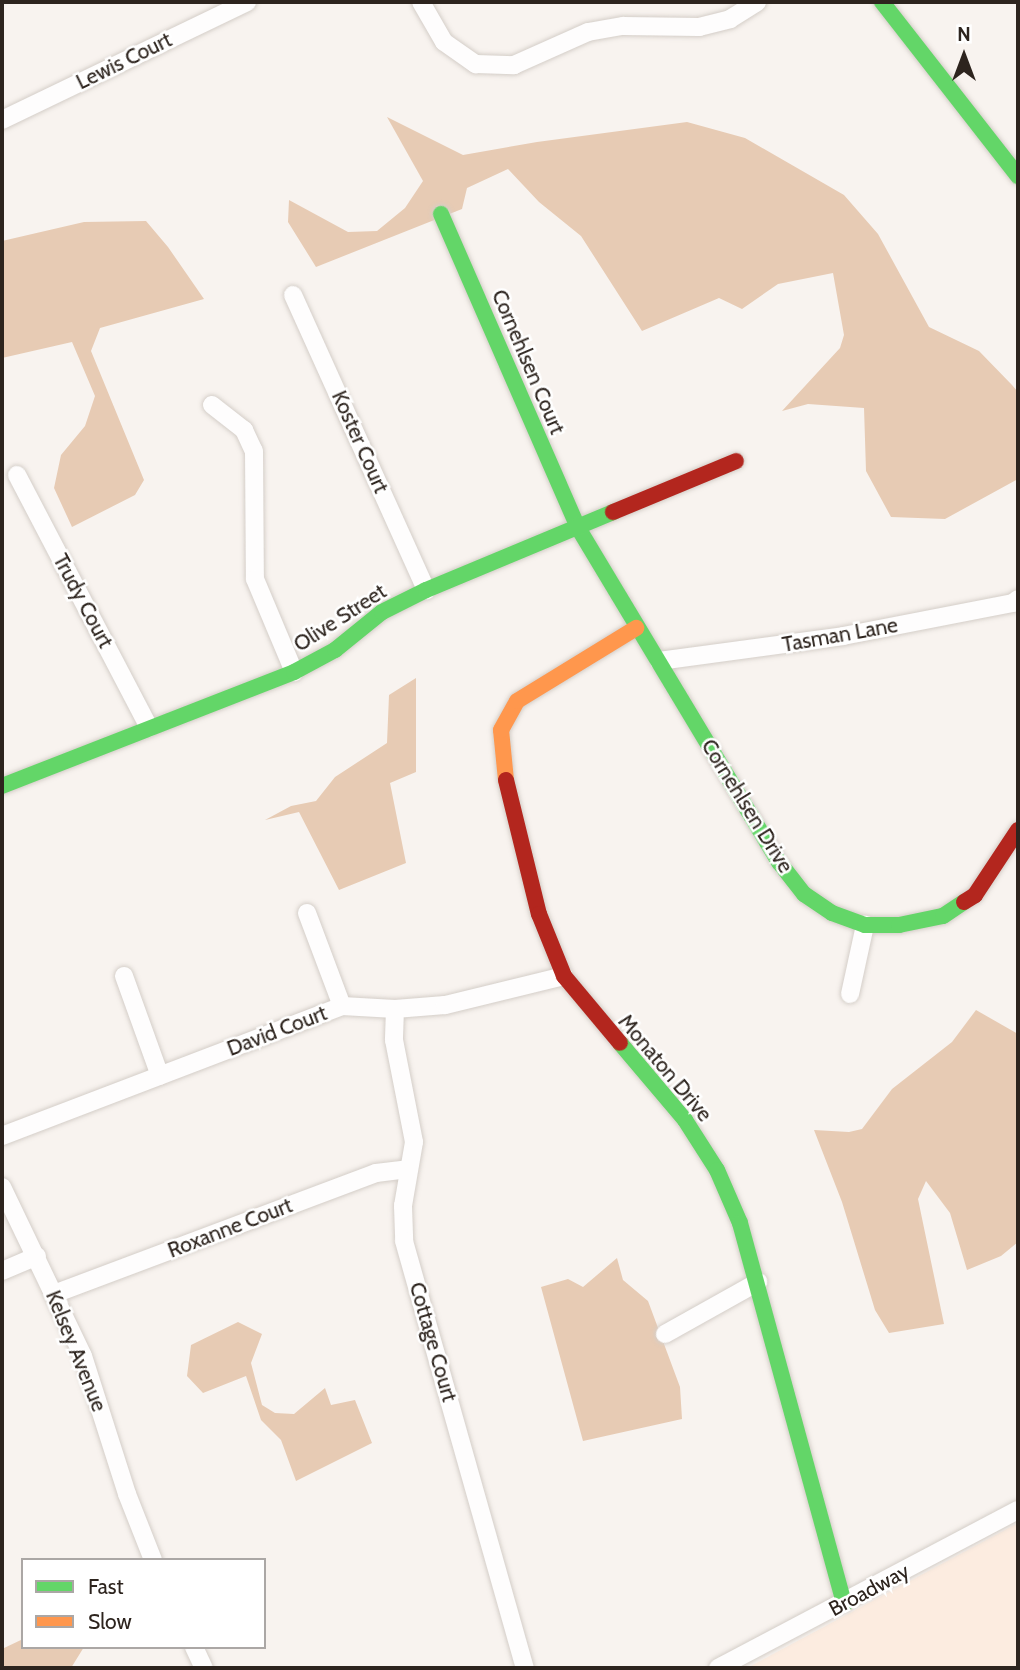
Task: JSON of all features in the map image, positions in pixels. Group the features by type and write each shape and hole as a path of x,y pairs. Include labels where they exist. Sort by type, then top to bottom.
{"street":[{"name":"Lewis Court","path":"2,120 247,2"},
{"path":"421,2 444,43 476,64 514,65 588,32 623,26 699,27 730,19 757,2"},
{"path":"882,2 1018,176"},
{"name":"Cornehlsen Court","path":"441,214 577,526"},
{"name":"Koster Court","path":"293,295 426,590"},
{"path":"212,405 244,430 254,452 255,579 294,672"},
{"name":"Olive Street","path":"2,786 294,672 335,650 382,612 426,590 736,461"},
{"name":"Trudy Court","path":"17,475 149,728"},
{"name":"Cornehlsen Drive","path":"577,526 779,862 804,894 832,913 865,925 899,925 943,916 975,894 1018,830"},
{"name":"Tasman Lane","path":"659,661 843,636 1017,606"},
{"name":"Monaton Drive","path":"636,628 517,701 501,730 502,764 539,914 564,976 685,1120 717,1170 740,1223 844,1604"},
{"path":"307,913 342,1006"},
{"path":"850,994 865,925"},
{"path":"124,976 160,1076"},
{"name":"David Court","path":"2,1136 342,1006 395,1009 445,1005 564,976"},
{"name":"Cottage Court","path":"395,1009 394,1040 414,1142 403,1206 404,1241 525,1668"},
{"name":"Roxanne Court","path":"54,1294 376,1173 408,1169"},
{"name":"Kelsey Avenue","path":"2,1187 37,1256 97,1391 127,1494 152,1558"},
{"path":"2,1271 37,1256"},
{"path":"665,1334 758,1282"},
{"name":"Broadway","path":"718,1668 1018,1510"},
{"path":"195,1649 204,1668"}],"shaded area":[{"path":"387,117 463,155 687,122 745,138 844,195 878,234 929,327 979,351 1018,392 1018,479 945,519 891,517 866,471 864,408 808,404 782,411 840,348 844,335 833,273 778,284 742,309 719,298 642,331 581,236 539,202 508,169 467,188 462,209 316,267 288,222 289,200 348,232 377,231 405,208 423,181"},
{"path":"146,221 168,247 204,299 100,328 91,351 144,480 135,495 72,527 54,488 61,455 85,426 95,396 72,342 2,358 2,241 84,222"},
{"path":"416,678 416,772 390,783 406,863 339,890 299,812 265,820 291,806 316,801 335,777 387,743 389,695"},
{"path":"976,1010 1018,1034 1018,1242 1001,1256 967,1270 950,1213 926,1181 918,1199 944,1324 889,1333 875,1310 842,1202 814,1130 849,1132 862,1129 892,1089 952,1042"},
{"path":"617,1258 623,1280 648,1301 680,1387 682,1419 583,1441 541,1287 568,1279 583,1287"},
{"path":"238,1322 262,1334 251,1363 262,1405 275,1413 294,1414 325,1388 331,1405 355,1400 372,1443 296,1481 281,1440 261,1420 246,1376 203,1393 187,1376 191,1345"},
{"path":"1018,1523 1018,1668 747,1668"},
{"path":"21,1640 21,1649 83,1649 71,1668 2,1668 2,1649"}],"traffic: fast":[{"path":"882,2 1018,176"},
{"path":"441,214 577,526 779,862 804,894 832,913 865,925 899,925 943,916 964,902"},
{"path":"2,786 294,672 335,650 382,612 426,590 613,512"},
{"path":"620,1043 685,1120 717,1170 740,1223 844,1604"}],"traffic: slow":[{"path":"506,780 501,730 517,701 636,628"}],"traffic: jam":[{"path":"613,512 736,461"},
{"path":"506,780 539,914 564,976 620,1043"},
{"path":"964,902 975,895 1018,830"}]}
